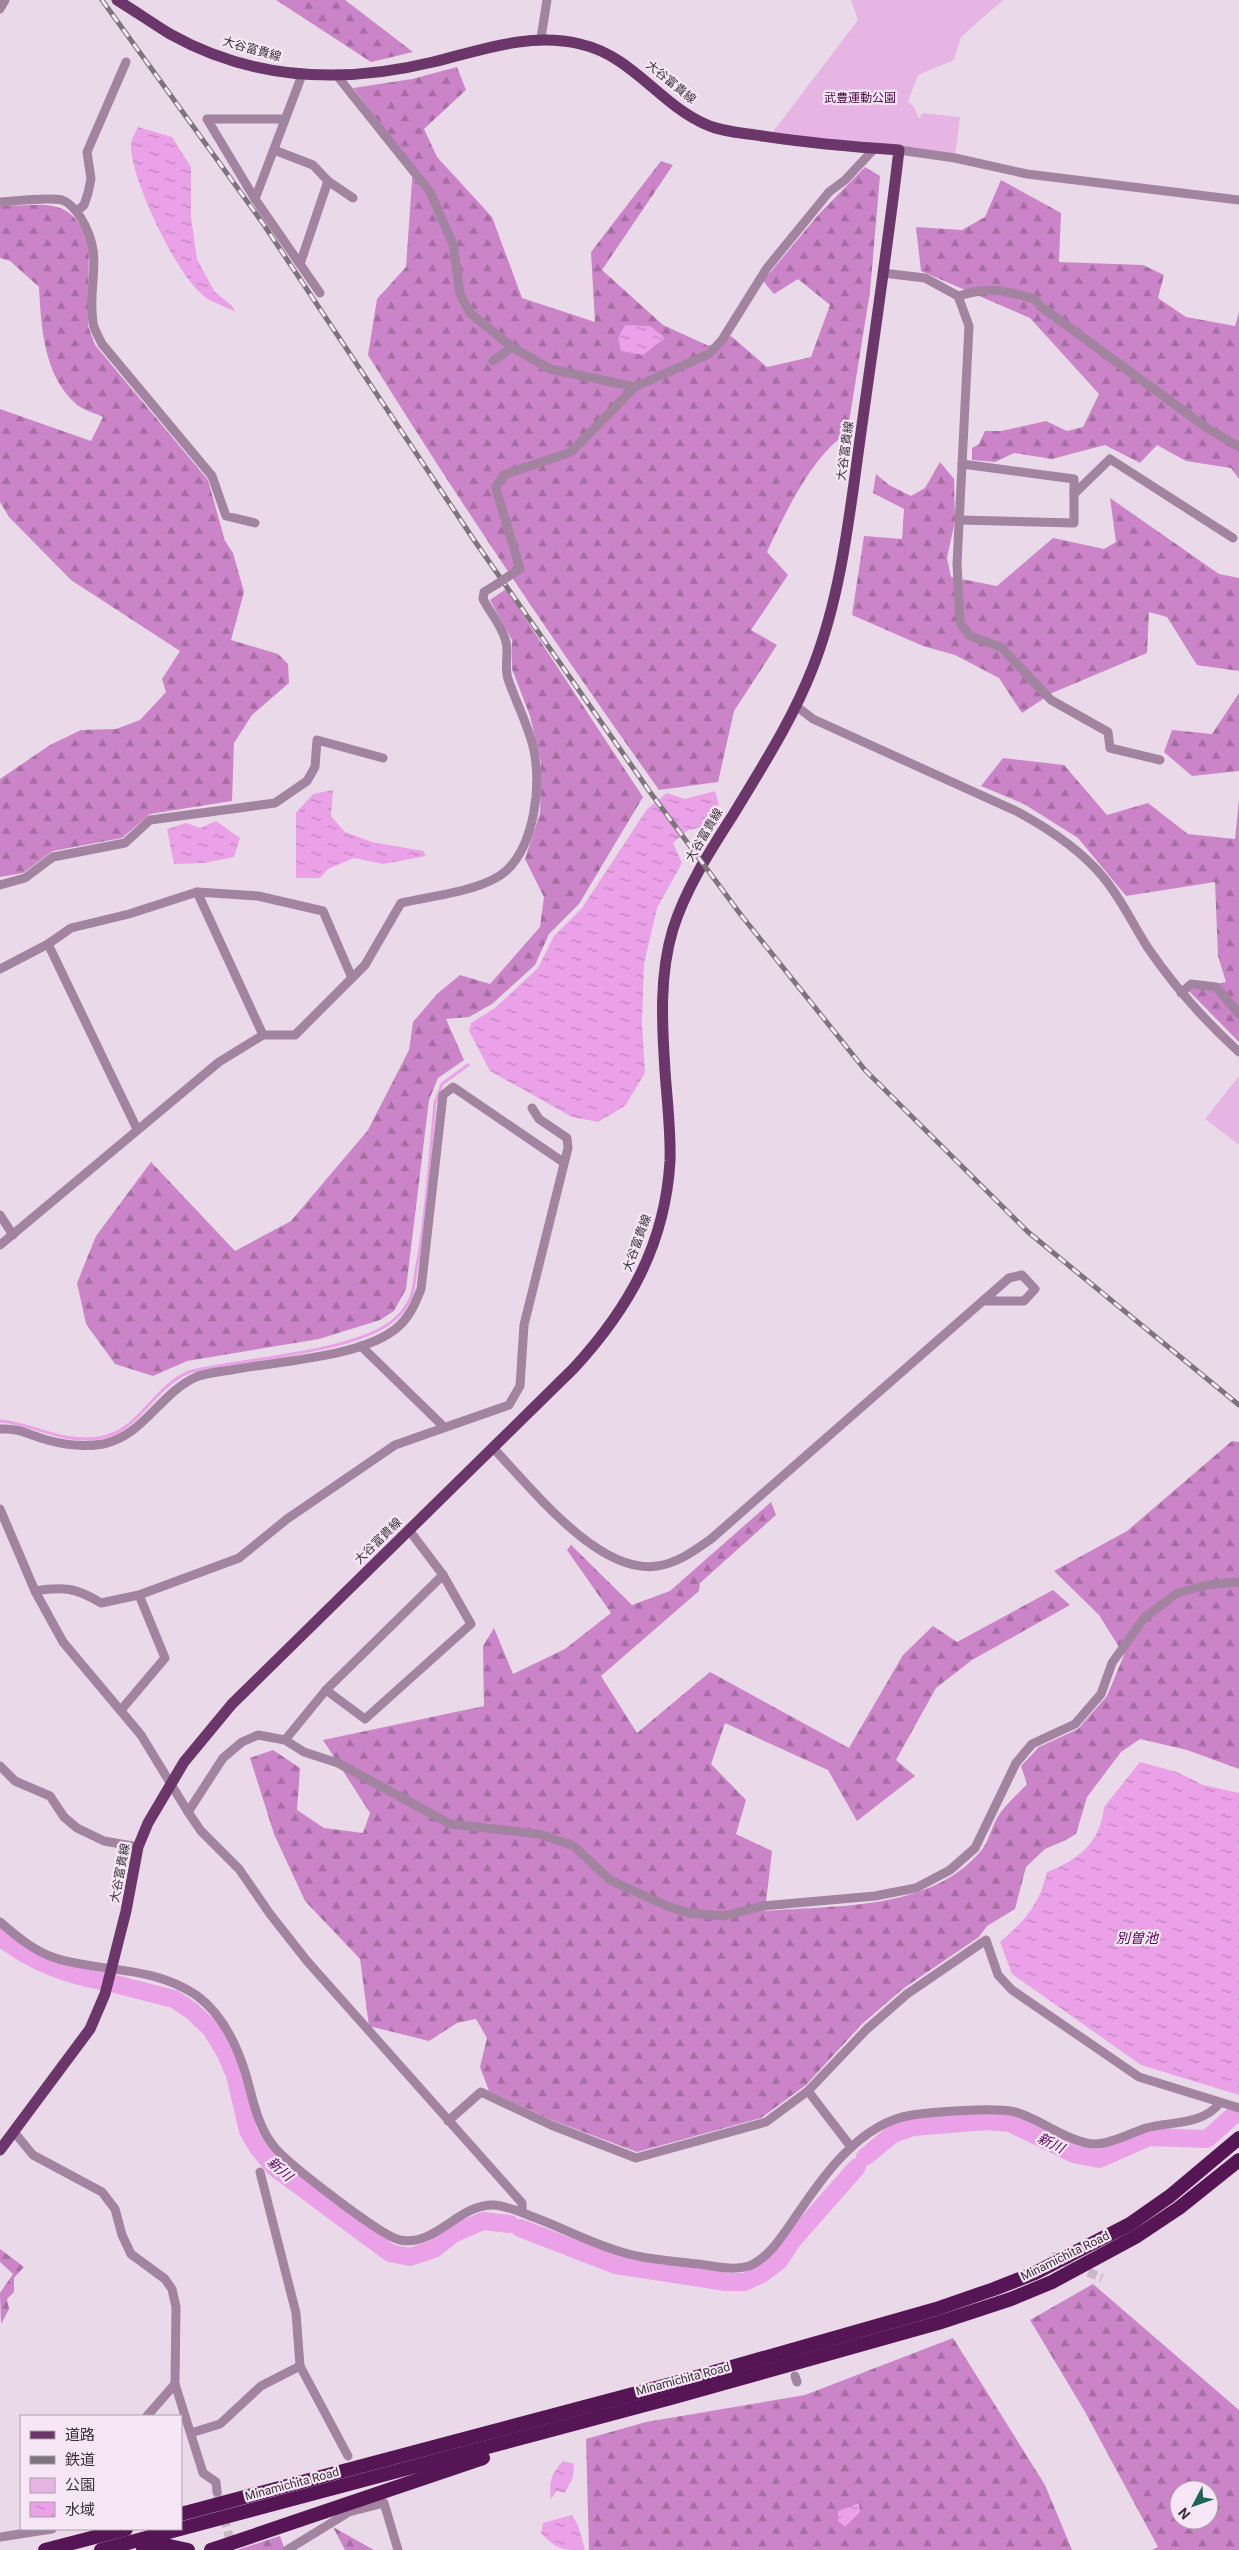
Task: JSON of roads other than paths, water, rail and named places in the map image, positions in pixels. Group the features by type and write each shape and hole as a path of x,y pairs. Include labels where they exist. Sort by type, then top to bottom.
{"highway":[{"name":"Minamichita Road","path":"182,2514 686,2380 936,2309 994,2290 1070,2256 1130,2224 1170,2196 1239,2138"},
{"name":"Minamichita Road","path":"182,2528 920,2328 1011,2299 1074,2271 1137,2236 1179,2208 1239,2160"},
{"path":"211,2550 536,2439 542,2432"},
{"path":"45,2550 122,2530"},
{"name":"Minamichita Road","path":"101,2550 176,2530"},
{"path":"134,2550 160,2544 188,2550"}],"main road":[{"name":"大谷富貴線","path":"0,2150 90,2029 105,1994 126,1911 138,1847 170,1781 209,1729 232,1704 493,1448 598,1342 618,1316 641,1277 657,1235 666,1197 669,1168 663,1036 664,964 674,926 702,863 774,749 796,706 822,641 842,558 899,150 798,141 735,132 706,124 677,108 632,68 607,54 581,44 542,38 516,41 402,70 338,77 302,75 267,69 225,57 171,34 117,0"}],"street":[{"path":"0,9 5,0"},
{"path":"542,38 547,0"},
{"path":"77,211 84,205 91,179 87,152 126,62"},
{"path":"255,199 302,75"},
{"path":"338,77 430,192 454,244 460,294 470,313 512,347 550,369 635,387"},
{"path":"285,119 207,119 255,199 320,293"},
{"path":"0,1245 219,1062 263,1035 295,1035 365,965 401,903 480,885 504,872 519,857 534,815 534,749 522,710 506,672 507,644 504,633 483,599 484,592 520,569 496,486 509,473 571,452 635,387 709,354 722,340 768,268 829,192 845,180 875,148"},
{"path":"274,150 313,165 328,181 353,198"},
{"path":"899,150 955,158 1026,174 1239,200"},
{"path":"300,264 328,181"},
{"path":"0,202 63,200 77,211 94,244 93,324 102,344 212,476 226,516 255,524"},
{"path":"883,273 925,278 958,296 969,326 957,564 960,623 970,636 1001,647 1051,700 1108,732 1110,748 1160,760"},
{"path":"958,296 981,289 1001,290 1035,299 1040,306 1207,428 1239,447"},
{"path":"493,361 512,347"},
{"path":"1074,494 1110,459 1233,538"},
{"path":"960,520 1074,523 1074,479 962,464"},
{"path":"796,706 813,719 1018,812 1050,831 1080,853 1103,876 1148,948 1181,992 1239,1052"},
{"path":"0,885 25,878 53,856 125,843 150,820 275,803 307,781 315,767 316,740 383,758"},
{"path":"0,969 48,944 71,928 129,914 197,892 258,896 323,910 352,978"},
{"path":"197,892 263,1035"},
{"path":"48,944 137,1129"},
{"path":"1181,992 1191,984 1216,987 1239,1014"},
{"path":"0,1428 18,1429 46,1440 74,1446 102,1444 131,1432 176,1389 195,1377 322,1356 361,1346 397,1328 412,1311 421,1289 443,1095 453,1087 564,1162"},
{"path":"35,1591 57,1587 84,1592 101,1603 139,1595 239,1558 288,1519 395,1445 509,1405 520,1386 524,1325 568,1148 567,1138 539,1119 532,1108"},
{"path":"0,1215 13,1235"},
{"path":"493,1448 580,1536 599,1550 628,1565 657,1566 686,1557 711,1539 982,1301 1009,1278 1022,1275 1035,1289 1024,1301 982,1301"},
{"path":"361,1346 444,1427"},
{"path":"0,1509 35,1591 75,1659 141,1735 201,1831 239,1869 307,1961 522,2203 522,2212"},
{"path":"326,1690 365,1719 471,1624 443,1575 409,1530"},
{"path":"285,1740 326,1690 443,1575"},
{"path":"188,1812 223,1758 242,1742 258,1735 285,1740 304,1752 338,1763 450,1824 539,1834 574,1846 610,1880 666,1906 689,1913 724,1916 762,1906 875,1896 916,1888 950,1870 975,1848 1016,1763 1032,1744 1075,1724 1100,1694 1112,1663 1144,1618 1177,1593 1207,1585 1239,1582"},
{"path":"121,1710 165,1658 139,1595"},
{"path":"0,1766 15,1781 50,1796 64,1817 77,1828 104,1841 138,1847"},
{"path":"0,1922 22,1940 52,1957 80,1964 144,1972 179,1983 207,2003 225,2027 244,2069 257,2117 273,2147 299,2170 379,2230 400,2240 426,2238 473,2208 495,2205 522,2212 624,2253 734,2269 752,2265 776,2246 811,2194 851,2147 881,2124 902,2117 968,2111 1015,2112 1062,2134 1095,2144 1150,2127 1189,2122 1214,2110 1220,2103"},
{"path":"448,2121 481,2092 551,2124 636,2158 766,2122 808,2091 867,2029 908,1994 986,1940 998,1975 1012,1990 1139,2077 1239,2108"},
{"path":"808,2091 851,2147"},
{"path":"14,2132 33,2154 102,2192 115,2209 122,2235 131,2254 165,2279 172,2289 176,2307 175,2384 203,2473 216,2482 218,2492"},
{"path":"260,2172 296,2313 300,2366 348,2456"},
{"path":"191,2433 220,2424 261,2386 300,2366"},
{"path":"149,2415 175,2384"},
{"path":"288,2550 350,2512 384,2503 398,2550"},
{"path":"0,2537 46,2530"}],"water":[{"path":"138,127 172,137 191,167 191,217 197,259 214,291 232,306 236,312 205,297 182,270 169,249 146,202 132,159 131,142"},
{"path":"625,325 650,326 665,338 643,355 621,351 618,338"},
{"path":"333,790 331,816 345,832 372,842 423,851 426,856 383,864 354,858 328,869 320,878 296,878 296,813 313,794"},
{"path":"715,791 719,804 699,828 688,830 673,843 682,863 657,908 644,964 642,1023 645,1073 625,1106 598,1122 572,1117 490,1071 469,1031 471,1023 495,1008 538,968 554,936 582,908 647,809 667,793 685,799"},
{"path":"216,821 240,838 234,857 204,863 174,864 167,829 186,823 200,828"},
{"name":"別曽池","path":"1140,1762 1177,1772 1203,1785 1239,1793 1239,2095 1141,2065 1012,1974 1000,1942 1030,1912 1040,1894 1047,1872 1069,1862 1093,1840 1102,1819 1104,1807"},
{"path":"563,2461 574,2464 573,2477 565,2493 557,2491 551,2499 550,2488 552,2478"},
{"path":"859,2503 860,2512 845,2527 838,2521 838,2511"},
{"path":"572,2515 578,2525 585,2550 560,2548 551,2543 541,2533 543,2523"}],"waterway":[{"path":"0,1421 60,1436 85,1439 99,1438 113,1434 125,1427 165,1388 189,1372 314,1350 340,1344 384,1327 402,1312 411,1297 424,1221 435,1103 442,1084 468,1065"},
{"name":"新川","path":"0,1937 35,1960 73,1975 101,1981"},
{"name":"新川","path":"115,1984 174,1999 192,2011 211,2029 225,2052 235,2075 248,2131 258,2148 274,2167 390,2253 410,2257 434,2249 453,2234 483,2221 510,2224"},
{"name":"新川","path":"865,2157 893,2134 913,2127 987,2121 1010,2123 1074,2154 1099,2159 1149,2137 1207,2139 1235,2114"},
{"name":"新川","path":"520,2228 616,2265 726,2282 744,2282 760,2275 779,2261 792,2241 857,2167"}],"tunnel":[{"path":"1051,2256 1102,2278"},
{"path":"217,2492 232,2547"}],"railway":[{"path":"102,0 262,222 474,540 650,792 741,915 865,1070 1028,1232 1239,1405"}],"park label":[{"name":"武豊運動公園","path":"860,98"}]}
